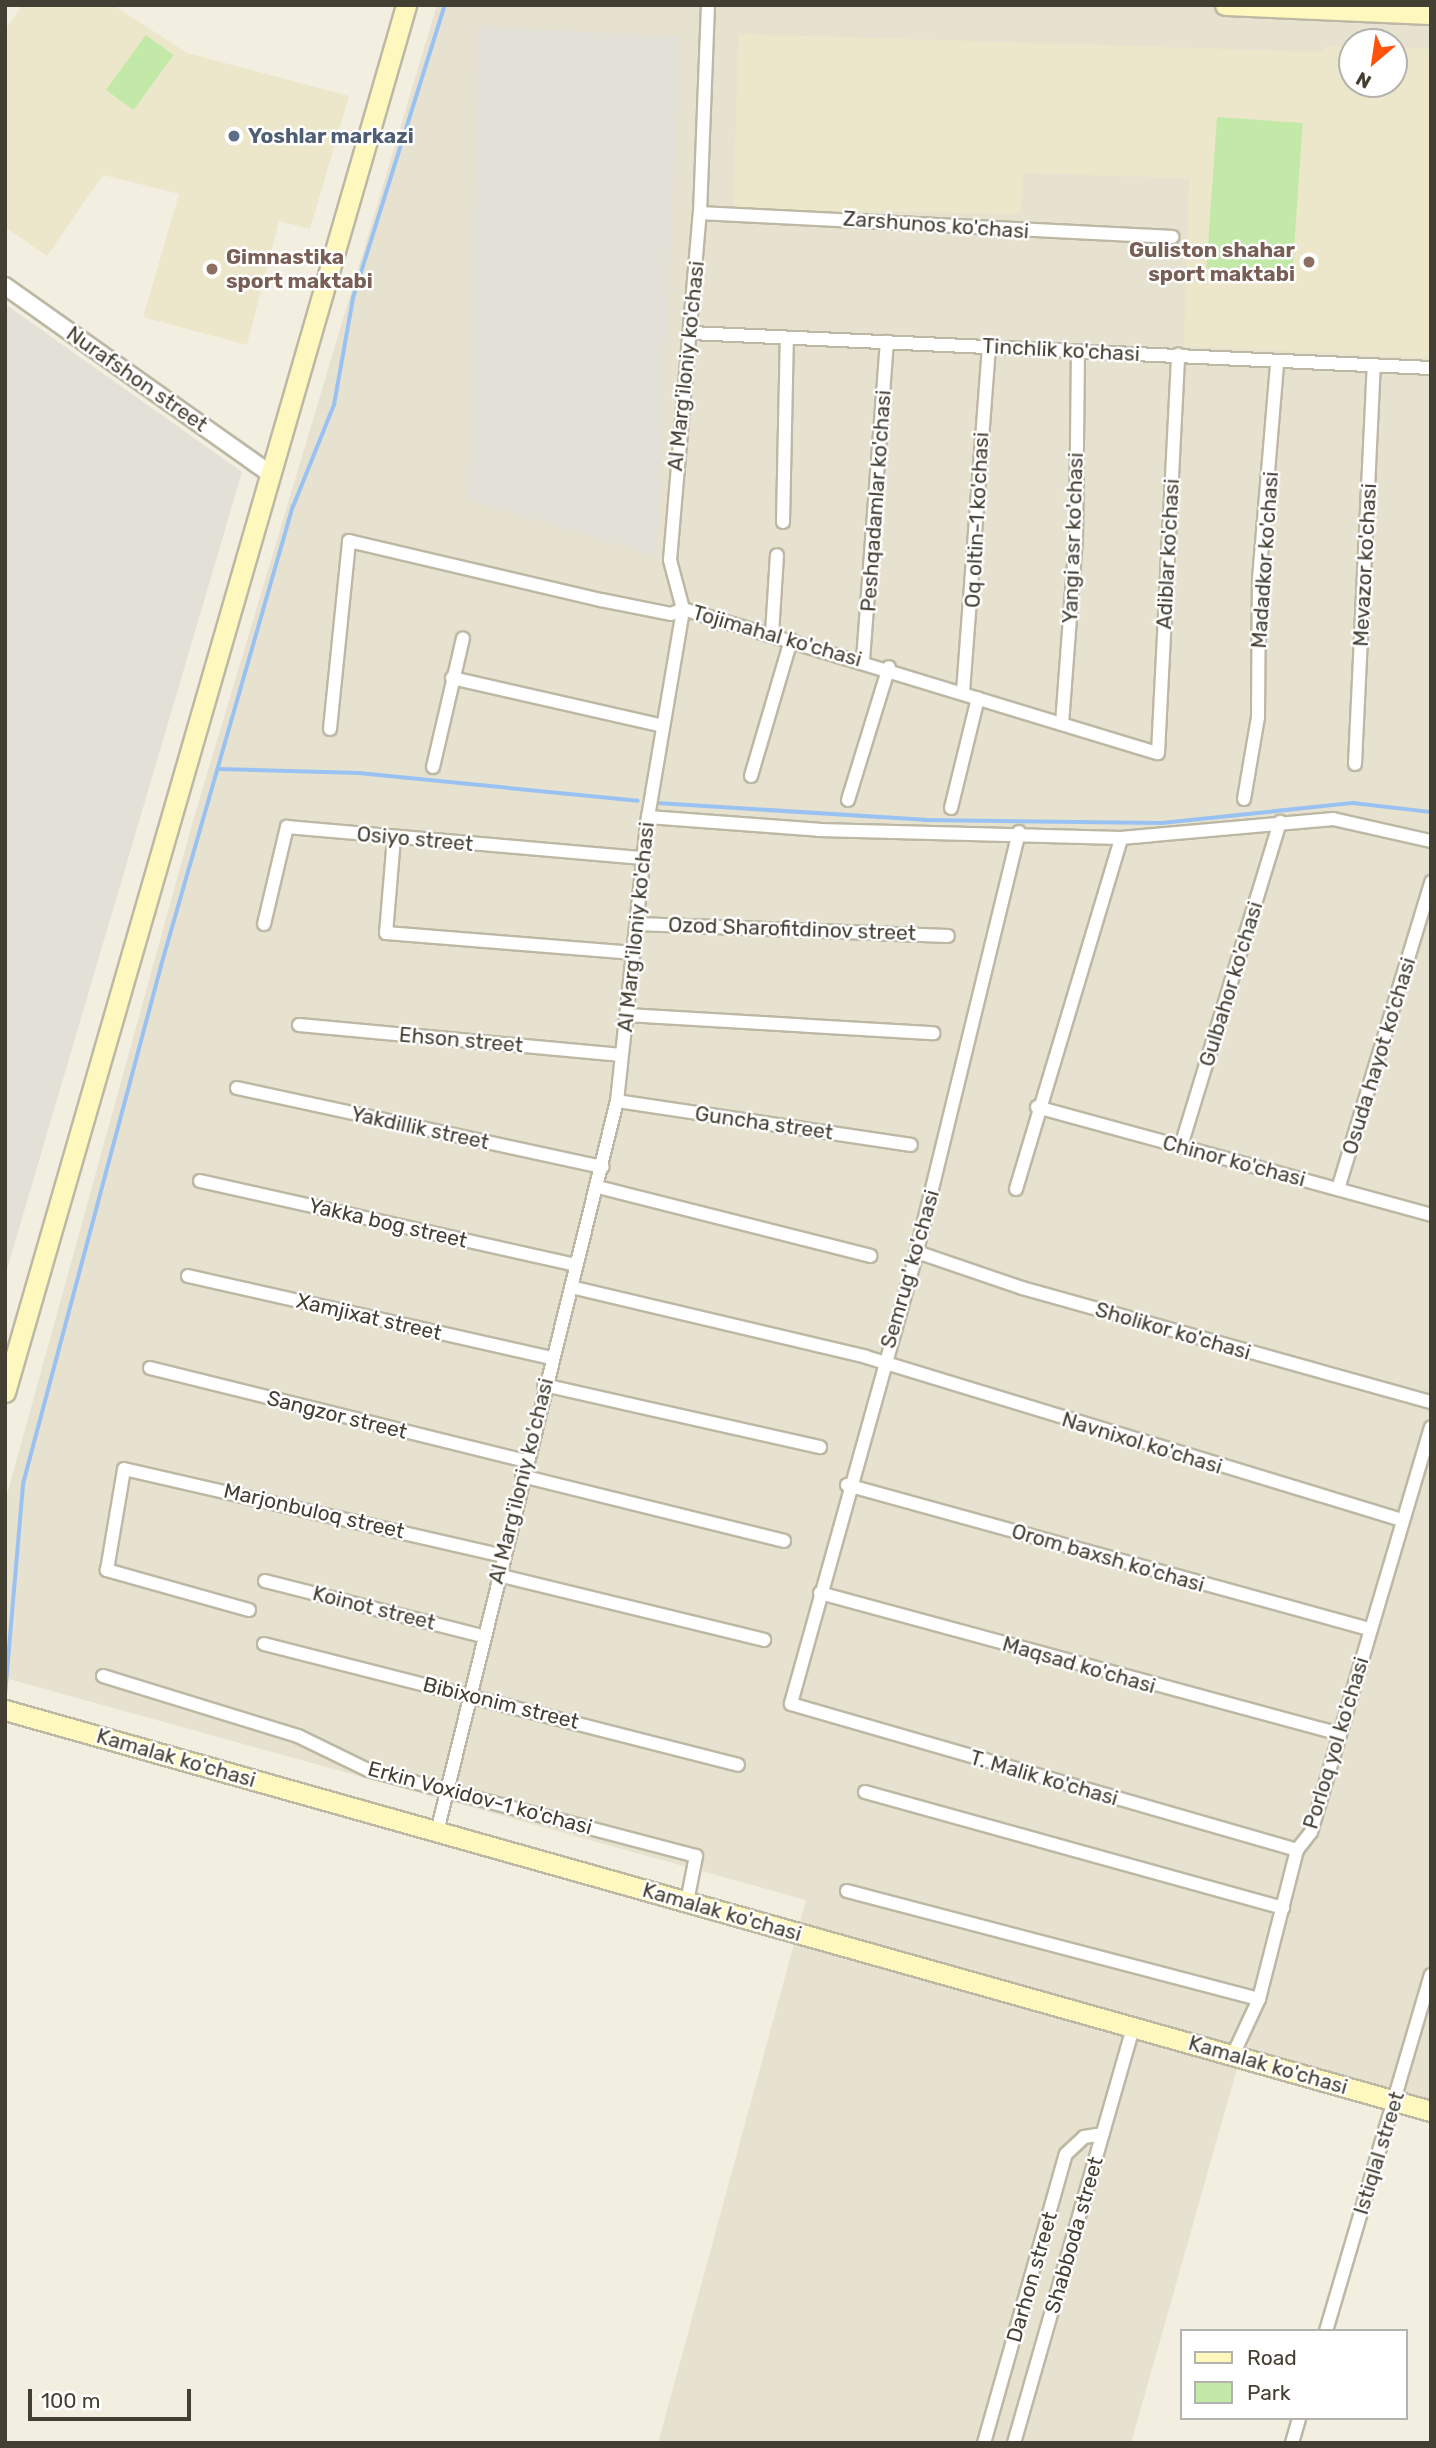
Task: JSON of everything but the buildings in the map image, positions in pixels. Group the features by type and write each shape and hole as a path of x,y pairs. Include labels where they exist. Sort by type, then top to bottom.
{"main road":[{"path":"5,1392 268,472 406,5"},
{"path":"1225,5 1431,14"},
{"name":"Kamalak ko'chasi","path":"10,1712 1431,2111"}],"street":[{"name":"Al Marg'iloniy ko'chasi","path":"437,1832 450,1791 472,1695 482,1636 525,1461 603,1167 617,1101 648,817 683,609 670,560 700,213 708,5"},
{"name":"Zarshunos ko'chasi","path":"700,213 1172,237"},
{"name":"Nurafshon street","path":"5,286 268,472"},
{"name":"Tinchlik ko'chasi","path":"691,333 1178,355 1277,363 1431,368"},
{"path":"783,522 787,338"},
{"name":"Peshqadamlar ko'chasi","path":"863,660 887,342"},
{"name":"Oq oltin-1 ko'chasi","path":"963,692 989,347"},
{"name":"Yangi asr ko'chasi","path":"1062,724 1076,539 1078,351"},
{"name":"Adiblar ko'chasi","path":"1158,753 1178,355"},
{"name":"Madadkor ko'chasi","path":"1244,799 1258,717 1259,579 1277,363"},
{"name":"Mevazor ko'chasi","path":"1355,764 1374,365"},
{"name":"Tojimahal ko'chasi","path":"330,729 349,541 601,600 671,614 683,609 888,667 978,698 1158,753"},
{"path":"772,634 778,555"},
{"path":"433,767 463,638"},
{"path":"751,776 791,640"},
{"path":"848,800 888,667"},
{"path":"452,678 663,726"},
{"path":"951,808 978,698"},
{"path":"648,817 819,830 990,831 1121,838 1280,822 1366,822 1431,841"},
{"name":"Gulbahor ko'chasi","path":"1181,1146 1280,822"},
{"name":"Osiyo street","path":"264,924 286,827 643,858"},
{"name":"Semrug' ko'chasi","path":"790,1704 847,1485 917,1252 1018,832"},
{"path":"394,838 386,933 634,953"},
{"path":"1016,1189 1037,1107 1121,838"},
{"name":"Osuda hayot ko'chasi","path":"1338,1189 1431,882"},
{"name":"Ozod Sharofitdinov street","path":"637,923 947,936"},
{"path":"627,1015 933,1033"},
{"name":"Ehson street","path":"299,1025 622,1055"},
{"name":"Yakdillik street","path":"237,1088 603,1167"},
{"name":"Guncha street","path":"617,1101 911,1145"},
{"name":"Chinor ko'chasi","path":"1037,1107 1431,1215"},
{"name":"Yakka bog street","path":"200,1181 575,1265"},
{"path":"598,1186 870,1256"},
{"name":"Sholikor ko'chasi","path":"917,1252 1022,1288 1431,1402"},
{"name":"Xamjixat street","path":"188,1276 551,1359"},
{"path":"570,1287 883,1366"},
{"name":"Navnixol ko'chasi","path":"883,1366 1402,1520"},
{"name":"Sangzor street","path":"150,1368 525,1461"},
{"path":"544,1385 820,1447"},
{"name":"Porloq yol ko'chasi","path":"1233,2055 1259,1999 1297,1850 1311,1832 1431,1427"},
{"name":"Marjonbuloq street","path":"250,1610 107,1570 124,1469 503,1556"},
{"path":"522,1476 784,1541"},
{"name":"Orom baxsh ko'chasi","path":"847,1485 1369,1629"},
{"path":"498,1575 764,1640"},
{"name":"Koinot street","path":"265,1581 482,1636"},
{"name":"Maqsad ko'chasi","path":"820,1593 1340,1734"},
{"name":"Bibixonim street","path":"264,1644 738,1765"},
{"name":"Erkin Voxidov-1 ko'chasi","path":"103,1676 299,1735 368,1770 696,1856 687,1902"},
{"name":"T. Malik ko'chasi","path":"790,1704 1297,1850"},
{"path":"865,1792 1283,1908"},
{"path":"847,1891 1259,1999"},
{"name":"Istiqlal street","path":"1327,2329 1431,1975"},
{"name":"Shabboda street","path":"1014,2443 1133,2027"},
{"name":"Darhon street","path":"989,2442 1066,2154 1084,2137 1103,2134"},
{"path":"1292,2443 1298,2420"}],"shaded area":[{"path":"22,5 113,5 187,53 349,96 310,229 279,221 247,345 143,317 179,194 103,175 47,256 5,227 5,30"},
{"path":"437,5 1431,5 1431,2122 1248,2050 1252,2016 1131,2443 658,2443 806,1900 5,1678 5,1502 193,821"},
{"path":"478,26 680,37 657,556 468,500"},
{"path":"739,34 1322,52 1327,46 1338,46 1338,98 1408,98 1408,48 1431,49 1431,358 1184,346 1189,178 1024,173 1020,214 733,209"},
{"path":"5,304 242,472 5,1276"}],"green space":[{"path":"146,35 174,55 134,110 106,90"},
{"path":"1217,117 1303,123 1292,275 1206,269"}],"waterway":[{"path":"5,1695 23,1484 161,966 293,507 334,405 353,298 445,5"},
{"path":"218,769 359,773 638,801"},
{"path":"657,803 924,820 1162,823 1353,803 1431,812"}],"place":[{"name":"Yoshlar markazi","path":"234,136"},
{"name":"Guliston shahar sport maktabi","path":"1309,262"},
{"name":"Gimnastika sport maktabi","path":"212,269"}]}
